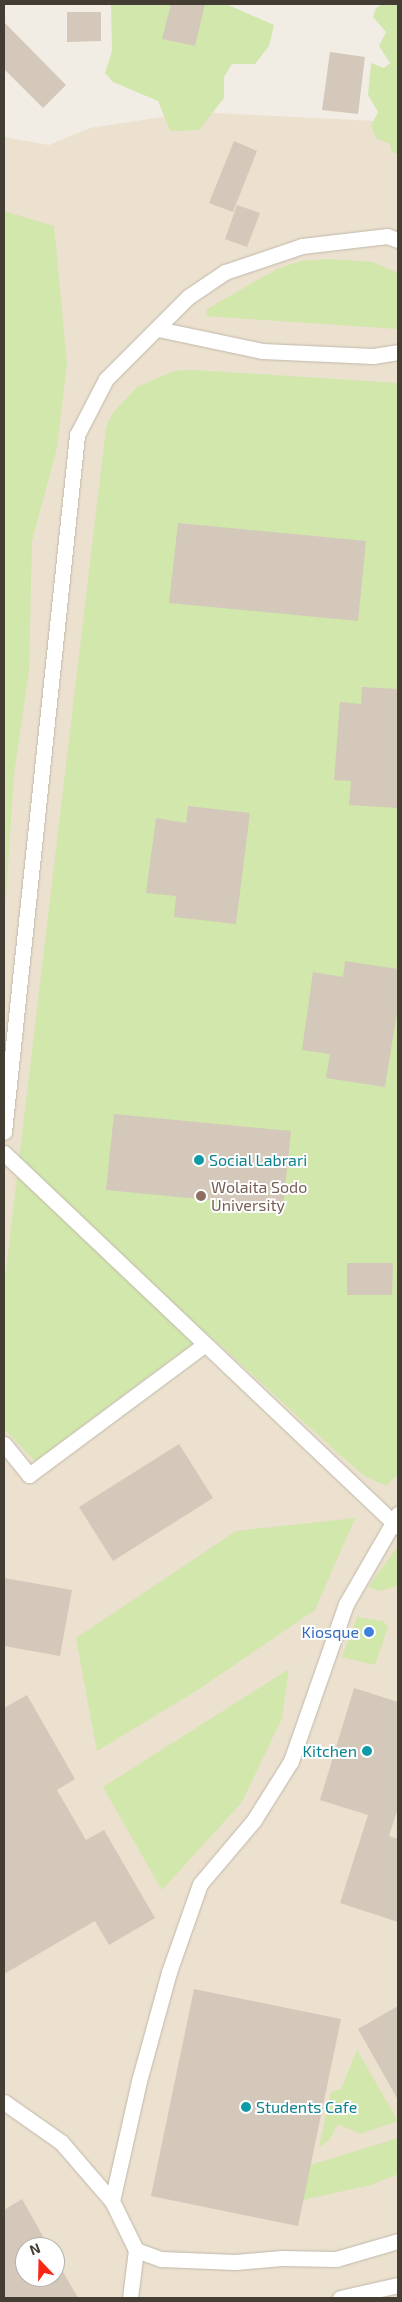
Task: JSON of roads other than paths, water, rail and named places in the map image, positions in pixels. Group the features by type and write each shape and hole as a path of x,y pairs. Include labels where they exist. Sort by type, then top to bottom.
{"lane":[{"path":"4,1132 76,435 106,379 188,297 225,272 302,246 387,236 398,240"},
{"path":"158,329 262,351 373,356 398,352"},
{"path":"4,1153 204,1345 396,1521 346,1604 291,1761 254,1820 200,1884 169,1972 142,2072 112,2201"},
{"path":"4,1444 29,1475 204,1345"},
{"path":"4,2102 62,2142 112,2201 136,2250 130,2298"},
{"path":"136,2250 174,2261 336,2259 398,2241"},
{"path":"340,2298 398,2285"}],"place":[{"name":"Social Labrari","path":"199,1160"},
{"name":"Wolaita Sodo University","path":"201,1196"},
{"name":"Kiosque","path":"369,1632"},
{"name":"Kitchen","path":"367,1751"},
{"name":"Students Cafe","path":"246,2107"}]}
